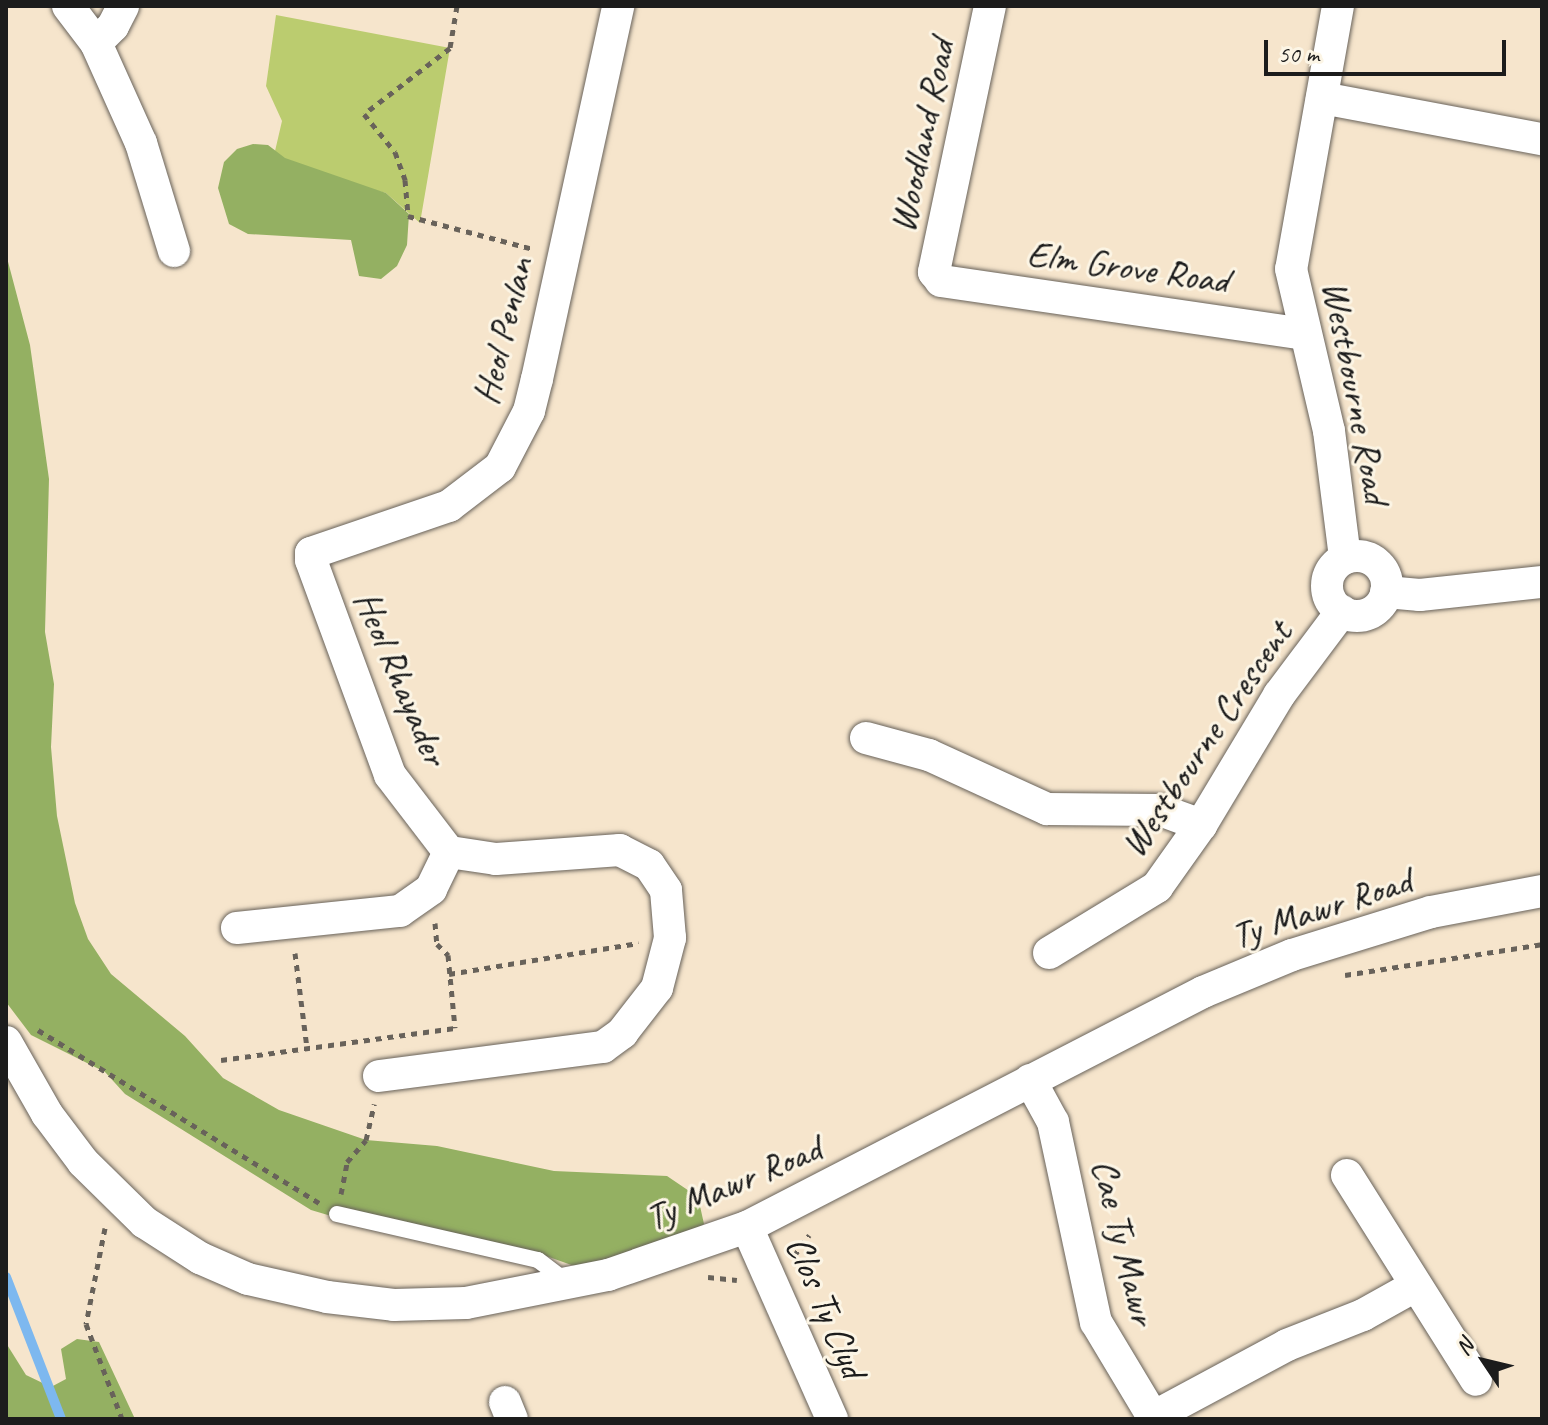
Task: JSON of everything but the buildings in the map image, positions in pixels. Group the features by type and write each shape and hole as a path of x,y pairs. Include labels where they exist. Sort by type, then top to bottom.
{"street":[{"path":"68,6 96,43 157,185 174,251"},
{"path":"96,43 113,26 123,6"},
{"name":"Heol Penlan","path":"311,553 449,506 500,467 529,411 618,6"},
{"name":"Woodland Road","path":"941,281 934,272 990,6"},
{"name":"Westbourne Road","path":"1338,6 1291,269 1329,431 1345,558"},
{"path":"1322,98 1542,139"},
{"name":"Elm Grove Road","path":"941,281 1304,334"},
{"name":"Heol Rhayader","path":"311,553 390,775 449,852"},
{"path":"1345,558 1372,560 1384,573 1386,592 1366,614 1342,611 1330,600 1327,579 1345,558"},
{"path":"1386,592 1420,595 1542,582"},
{"name":"Westbourne Crescent","path":"1049,953 1143,899 1175,864 1279,695 1342,611"},
{"path":"866,738 929,755 1047,809 1160,810 1201,825"},
{"path":"237,928 400,911 431,889 449,852 496,859 620,850 649,865 666,890 670,938 657,988 622,1033 603,1047 379,1076"},
{"name":"Ty Mawr Road","path":"18,1034 47,1114 117,1199 168,1239 223,1269 284,1288 394,1305 466,1303 570,1284 747,1227 964,1119 1030,1080 1203,992 1292,955 1431,912 1542,891"},
{"name":"Cae Ty Mawr","path":"1030,1080 1053,1122 1096,1322 1152,1418 1287,1345 1363,1315 1415,1286"},
{"path":"1347,1175 1476,1380"},
{"name":"Clos Ty Clyd","path":"747,1227 832,1419"}],"lane":[{"path":"337,1214 538,1260 570,1284"}],"path":[{"path":"457,6 450,48 364,114 395,152 405,180 408,216 563,256"},
{"path":"431,889 437,944 448,955 459,1065"},
{"path":"292,923 307,1048"},
{"path":"449,974 670,938"},
{"path":"1336,977 1542,944"},
{"path":"221,1060 455,1028"},
{"path":"18,1034 337,1214 347,1162 366,1140 379,1076"},
{"path":"108,1217 86,1324 122,1419"},
{"path":"787,1261 806,1236 820,1229"}],"green space":[{"path":"276,15 450,48 420,223 386,193 272,164 282,121 266,86"},
{"path":"253,144 268,145 285,158 386,193 409,214 407,245 397,266 381,279 359,276 351,240 248,234 229,224 218,188 224,162 237,149"},
{"path":"6,254 30,345 49,479 45,632 54,684 51,747 57,816 75,903 88,939 111,974 185,1036 223,1078 279,1110 366,1140 437,1146 554,1171 667,1176 698,1197 704,1224 685,1241 594,1273 532,1251 358,1224 311,1210 125,1094 105,1072 31,1035 6,1002"},
{"path":"77,1339 99,1342 135,1419 6,1419 6,1343 26,1375 51,1387 66,1379 61,1349"}],"waterway":[{"path":"6,1277 61,1419"}]}
